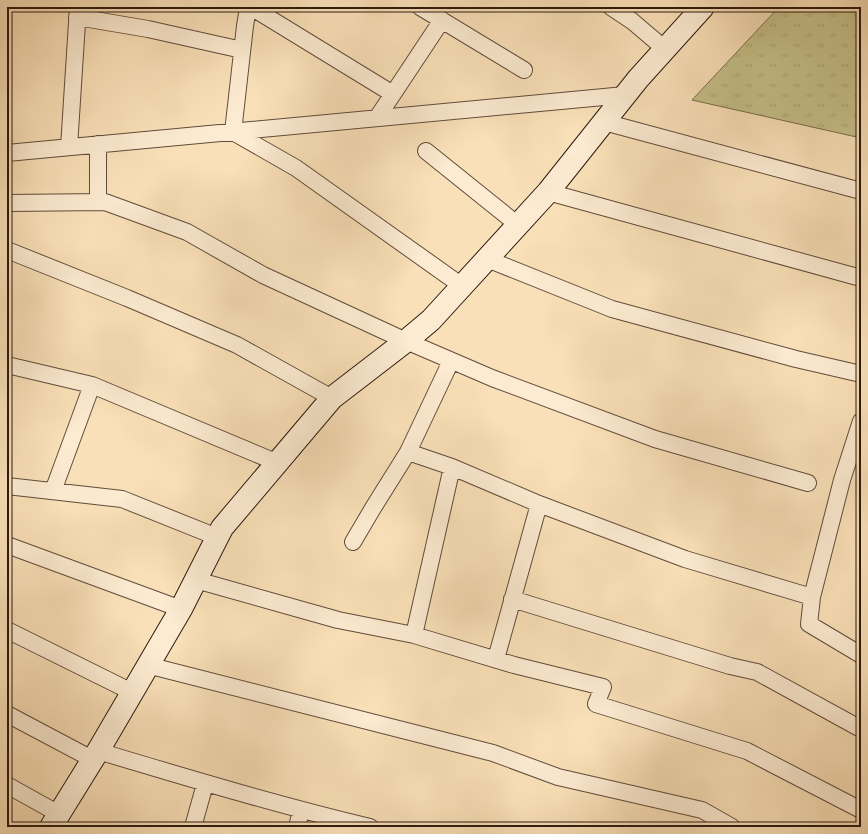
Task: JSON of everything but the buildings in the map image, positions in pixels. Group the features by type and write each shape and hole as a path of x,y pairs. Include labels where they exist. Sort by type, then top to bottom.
{"street":[{"path":"233,132 242,50 250,7 393,94"},
{"path":"611,7 632,21 665,49"},
{"path":"7,785 55,820 181,609 222,528 332,398 431,320 548,192 638,79 703,7"},
{"path":"69,147 78,12 242,50"},
{"path":"377,118 393,94 434,12 524,70"},
{"path":"7,153 625,95"},
{"path":"604,122 861,191"},
{"path":"233,132 296,168 462,286"},
{"path":"98,144 98,202"},
{"path":"426,151 518,225"},
{"path":"548,192 861,278"},
{"path":"7,203 104,202 187,232 263,275 406,341 492,378 655,439 808,483"},
{"path":"7,250 127,298 237,345 332,398"},
{"path":"487,259 612,309 861,374"},
{"path":"353,542 408,452 451,361"},
{"path":"7,365 92,385 278,463"},
{"path":"53,491 92,385"},
{"path":"861,421 842,480 812,597 809,624 861,655"},
{"path":"408,452 452,467 538,504 685,560 812,597"},
{"path":"414,635 452,467"},
{"path":"7,486 122,499 217,537"},
{"path":"496,659 538,504"},
{"path":"7,545 181,609"},
{"path":"196,580 338,620 414,635 514,665 602,687 596,704 747,751 861,810"},
{"path":"512,599 730,666 757,672 861,729"},
{"path":"7,630 132,692"},
{"path":"148,666 493,753 558,777 702,810 732,827"},
{"path":"7,714 95,755 301,811 370,827"},
{"path":"193,827 205,784"},
{"path":"297,827 301,811"}],"green space":[{"path":"779,7 861,7 861,138 692,100"}]}
